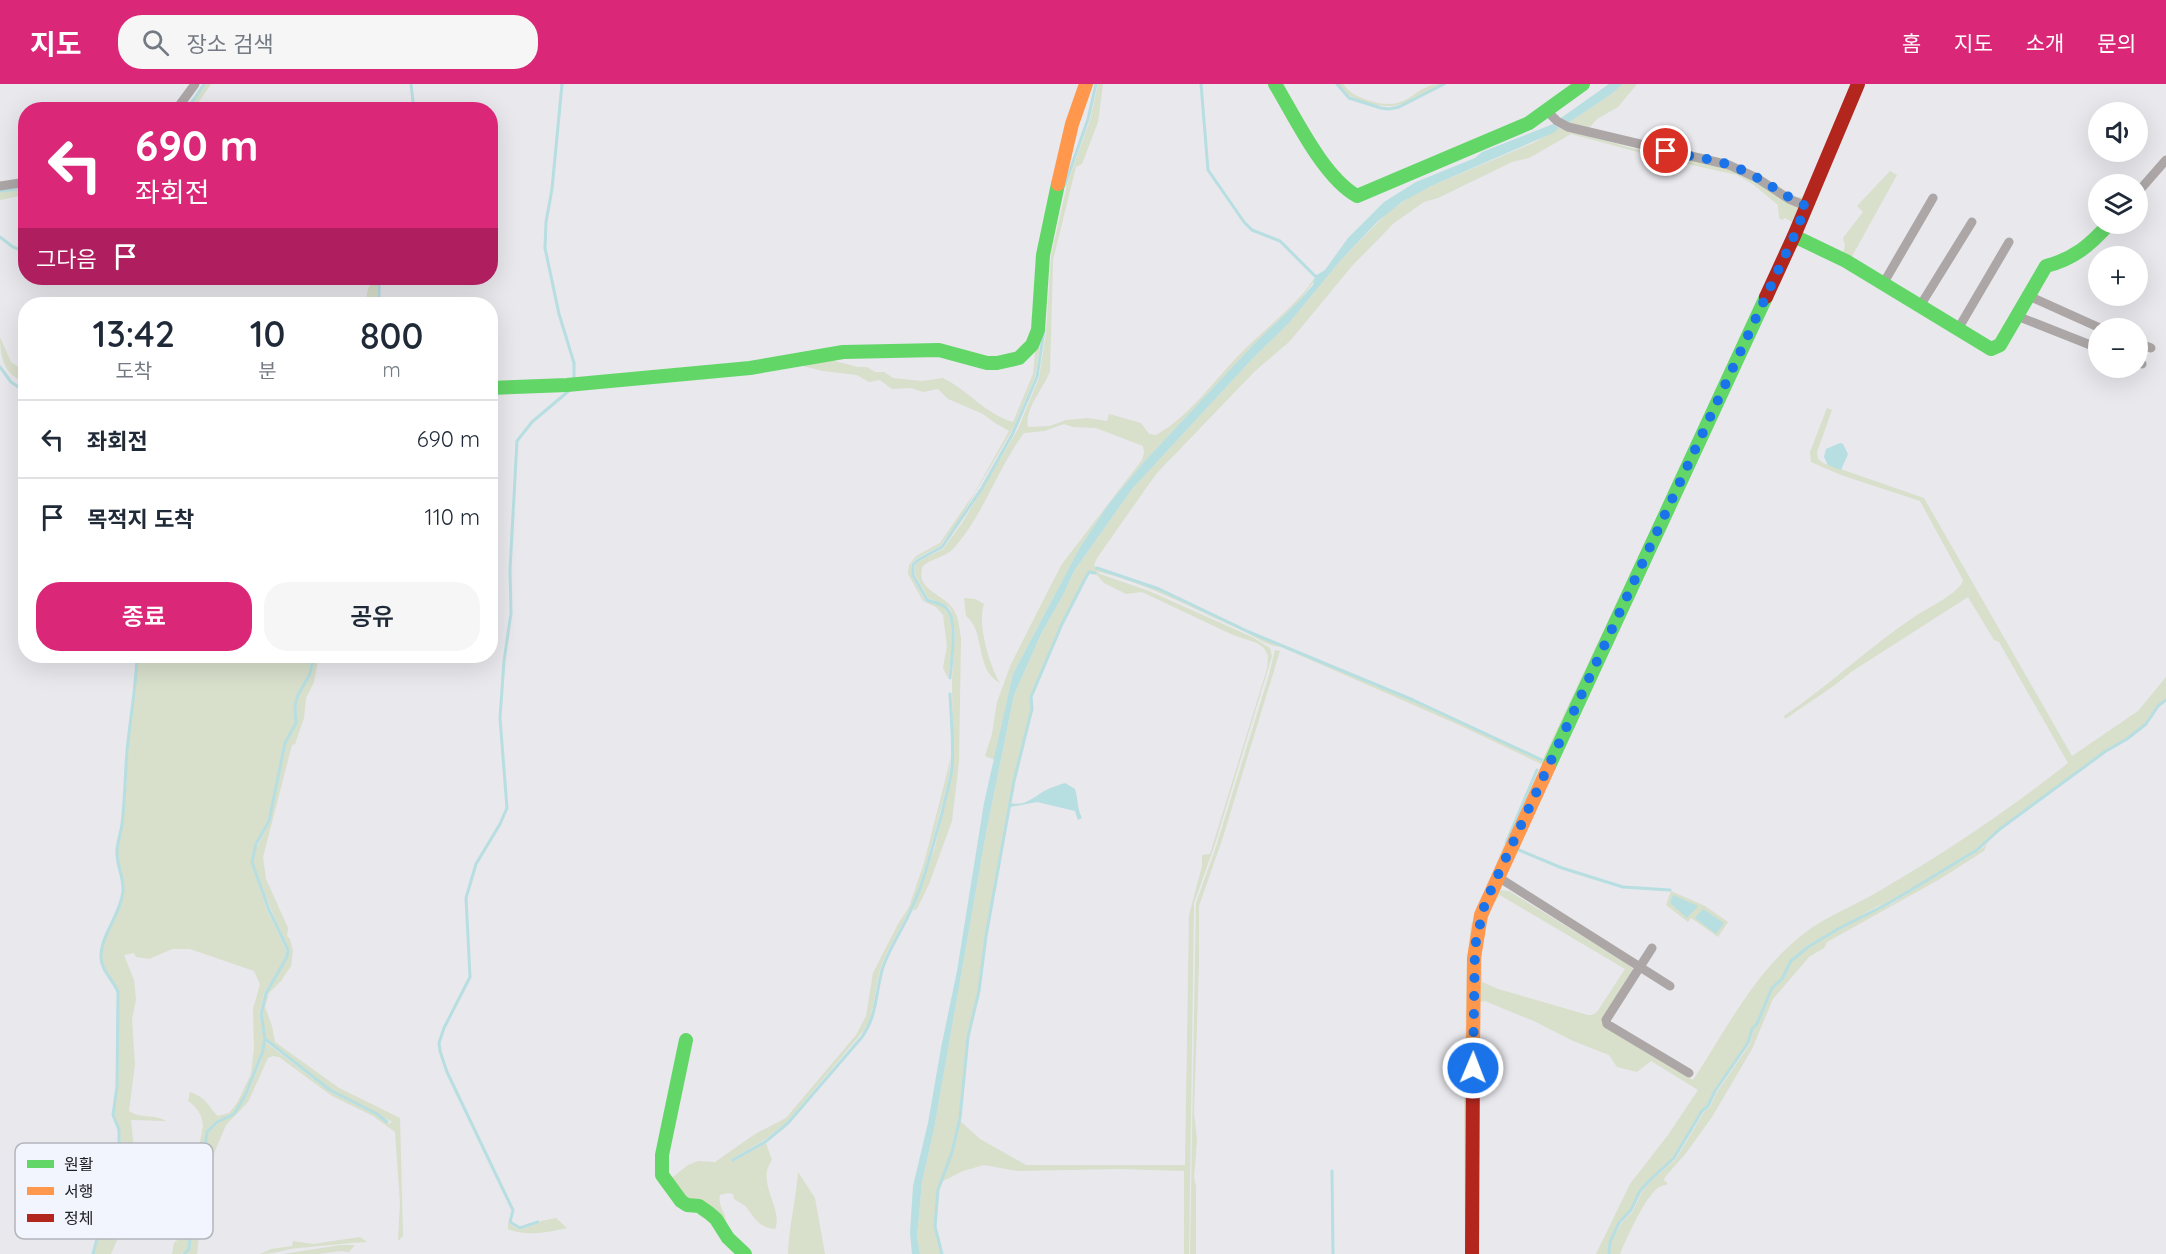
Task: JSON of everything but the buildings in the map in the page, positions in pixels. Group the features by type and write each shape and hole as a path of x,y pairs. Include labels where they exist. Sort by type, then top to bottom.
{"street":[{"path":"182,102 195,84"},
{"path":"498,388 567,385 750,368 843,352 939,350 987,363 1018,358 1032,345 1038,330 1043,255 1063,159 1086,84"},
{"path":"1275,84 1317,153 1347,191 1357,196 1529,123 1583,84"},
{"path":"1472,1254 1475,946 1483,909 1794,236 1858,84"},
{"path":"1547,111 1557,121 1568,127 1729,165 1806,206"},
{"path":"2148,181 2166,160"},
{"path":"0,186 18,183"},
{"path":"1883,284 1934,198"},
{"path":"1920,306 1972,222"},
{"path":"1794,236 1846,261 1958,329 1991,348 1996,348 2018,316 2046,266 2062,263 2086,250 2100,234"},
{"path":"1958,329 2009,242"},
{"path":"2029,296 2088,323"},
{"path":"2018,316 2088,344"},
{"path":"1498,877 1670,986"},
{"path":"1652,948 1607,1018 1607,1024 1689,1073"},
{"path":"686,1040 662,1155 662,1174 681,1201 687,1206 699,1206 709,1213 716,1219 728,1238 745,1254"}],"green space":[{"path":"205,84 211,84 199,102 193,102"},
{"path":"1098,84 1103,84 1098,122 1082,164 1076,167 1053,260 1050,371 1029,413 1028,427 1050,426 1066,420 1088,418 1107,421 1109,414 1141,423 1149,434 1156,435 1181,417 1235,359 1292,305 1314,278 1315,280 1300,300 1253,345 1143,463 1108,505 1079,549 1013,674 995,760 985,756 992,734 997,702 1011,664 1062,564 1142,460 1143,446 1096,428 1073,427 1064,424 1044,431 1024,433 965,535 951,551 923,566 922,581 948,604 955,612 959,623 961,638 959,762 952,821 929,884 917,909 913,911 935,847 953,769 952,679 955,632 949,607 928,598 915,574 915,566 919,561 943,549 962,523 1018,429 1039,378 1046,333 1051,256 1067,185 1090,120"},
{"path":"1338,84 1343,84 1363,99 1382,104 1393,104 1402,102 1432,85 1442,84 1413,100 1387,106 1356,99"},
{"path":"1623,84 1637,84 1618,107 1597,119 1589,128 1718,158 1751,170 1796,197 1803,197 1852,84 1855,84 1806,198 1799,200 1735,165 1578,128 1562,121 1568,123"},
{"path":"1559,128 1632,148 1736,170 1755,179 1800,208 1792,236 1704,420 1547,763 1541,764 1459,725 1265,642 1169,597 1133,582 1096,571 1149,591 1252,637 1270,648 1272,656 1214,847 1194,903 1189,1254 1184,1254 1184,1171 1120,1169 1017,1171 984,1165 963,1171 941,1182 952,1153 960,1121 980,1139 1026,1165 1185,1165 1189,915 1202,866 1202,855 1210,854 1267,669 1268,656 1264,648 1257,643 1233,635 1142,592 1126,594 1104,583 1095,573 1089,572 1062,624 1031,697 1032,709 1013,781 985,936 978,991 967,1037 959,1117 951,1152 937,1190 935,1226 941,1254 920,1254 917,1237 922,1182 934,1129 986,833 1014,695 1041,634 1074,571 1132,489 1254,357 1288,324 1341,260 1387,213 1431,186 1533,143","holes":["1571,134 1656,157 1737,175 1754,185 1778,205 1779,218 1782,220 1785,218 1794,223 1542,761 1413,701 1250,633 1159,590 1097,569 1094,565 1156,474 1255,371 1290,341 1352,266 1394,223 1424,202 1438,198 1512,162 1529,158"]},
{"path":"1065,162 1069,163 1047,255 1042,332 1035,377 1014,427 959,520 940,546 917,558 911,564 912,576 925,601 943,607 950,618 952,644 948,678 943,668 947,646 943,615 936,607 923,601 908,574 909,565 916,556 940,543 975,492 1009,431 983,414 948,399 938,389 923,392 911,388 892,389 880,380 869,382 857,375 823,371 791,363 819,357 858,367 867,367 875,372 884,372 893,378 922,381 943,378 994,414 1013,422 1033,374 1044,264"},
{"path":"1890,171 1897,175 1850,260 1842,256 1845,246 1843,238 1863,212 1857,206"},
{"path":"18,190 18,196 0,200 0,192"},
{"path":"370,285 377,285 378,297 366,297"},
{"path":"0,337 11,362 18,367 18,379 8,370 1,351"},
{"path":"1827,408 1832,410 1817,452 1818,459 1823,463 1924,498 2072,756 2138,711 2166,677 2166,699 2157,706 2145,723 2127,738 2106,750 2000,828 1983,845 1891,902 1878,906 1807,946 1791,960 1781,978 1771,988 1756,1024 1751,1029 1747,1043 1674,1158 1640,1191 1631,1210 1619,1222 1609,1242 1608,1254 1596,1254 1630,1184 1668,1135 1698,1090 1651,1061 1637,1072 1617,1067 1609,1055 1485,1001 1477,1003 1480,935 1498,890 1509,891 1628,964 1633,969 1601,1022 1693,1080 1755,984 1785,950 1802,935 1820,922 1871,896 1953,846 2068,763 1999,642 1994,640 1968,597 1851,672 1785,719 1784,716 1883,640 1957,590 1963,580 1920,501 1841,475 1811,462 1810,452","holes":["1500,895 1625,969 1597,1012 1592,1015 1498,989 1482,982 1482,948 1489,915"]},
{"path":"964,598 975,599 984,604 982,622 985,644 1000,683 992,677 983,660 976,631 966,616"},
{"path":"1275,650 1280,651 1223,837 1199,906 1194,1112 1197,1140 1194,1178 1196,1254 1190,1254 1196,903 1216,847"},
{"path":"137,663 311,663 309,674 297,694 294,705 295,723 284,743 268,820 255,844 251,862 267,910 286,950 286,957 264,993 259,1014 264,1040 261,1054 244,1096 233,1113 216,1121 206,1132 205,1143 200,1143 202,1119 188,1101 190,1092 204,1100 218,1116 229,1113 237,1103 251,1074 254,1048 253,1009 260,984 254,971 190,949 172,949 149,959 136,957 134,953 124,955 134,980 136,1000 132,1019 135,1064 129,1111 166,1121 131,1120 133,1143 120,1143 120,1130 114,1115 118,1086 118,992 104,965 102,955 124,891 117,851 124,815"},
{"path":"314,663 318,663 314,682 306,698 304,718 295,744 292,745 263,857 266,879 288,928 287,936 293,951 291,966 269,993 265,1007 275,1042 339,1088 400,1118 403,1236 398,1241 400,1203 395,1132 373,1116 332,1096 279,1057 268,1058 248,1102 226,1125 213,1156 213,1143 207,1143 208,1133 217,1122 234,1115 246,1097 261,1062 265,1042 329,1091 376,1115 388,1124 392,1122 330,1089 266,1039 263,1031 262,1014 266,998 286,960 288,950 256,873 253,862 254,853 270,821 286,743 297,723 296,706 299,695 311,675"},
{"path":"951,757 946,786 923,875 910,909 881,967 871,1014 865,1029 787,1122 764,1140 732,1159 734,1161 766,1143 772,1160 767,1177 776,1213 775,1229 761,1225 746,1207 734,1199 733,1194 728,1193 720,1195 725,1227 684,1200 669,1180 688,1165 698,1161 715,1162 755,1134 786,1118 856,1035 866,1016 873,973 909,907 924,863"},
{"path":"1988,841 1984,851 1940,879 1827,942 1824,948 1809,957 1773,999 1752,1049 1712,1117 1666,1176 1664,1180 1668,1184 1659,1187 1648,1199 1620,1254 1610,1254 1611,1242 1621,1224 1633,1211 1642,1192 1676,1159 1704,1112 1710,1107 1717,1092 1750,1044 1753,1030 1758,1025 1773,989 1783,980 1792,962 1808,948 1879,908 1892,904 1984,847"},
{"path":"1504,845 1507,846 1482,906 1470,1254 1465,1254 1464,1104 1467,962 1471,925"},
{"path":"1671,891 1705,906 1728,922 1718,937 1691,918 1688,922 1666,905"},
{"path":"798,1172 815,1198 825,1254 788,1254"},
{"path":"556,1218 567,1228 530,1233 508,1229 508,1223 520,1230 541,1221"},
{"path":"360,1237 367,1242 260,1254 271,1249 292,1246 293,1241 313,1244"},
{"path":"98,1239 118,1239 111,1254 94,1254"},
{"path":"179,1239 189,1239 188,1249 181,1254 172,1254 174,1243"},
{"path":"191,1239 199,1239 197,1254 186,1254 190,1249"},
{"path":"355,1245 349,1252 283,1254"}],"water":[{"path":"1609,84 1623,84 1568,123 1562,121 1561,118"},
{"path":"1553,124 1559,128 1553,133 1431,186 1402,202 1378,221 1341,260 1288,324 1254,357 1132,489 1074,571 1041,634 1014,695 986,833 934,1129 922,1182 917,1237 920,1254 912,1254 910,1233 913,1186 928,1123 957,971 984,803 1013,674 1079,549 1108,505 1143,463 1253,345 1300,300 1313,285 1315,276 1325,270 1348,238 1384,202 1416,182 1475,158 1482,152"},
{"path":"1840,443 1843,444 1848,454 1841,470 1828,465 1824,457 1826,449"},
{"path":"1065,783 1075,789 1082,818 1078,820 1075,811 1037,802 1010,807 1011,803 1021,804 1046,790"},
{"path":"1673,895 1698,906 1687,918 1670,903"},
{"path":"1703,909 1724,923 1716,934 1695,918"}],"waterway":[{"path":"192,102 204,84"},
{"path":"411,84 413,102"},
{"path":"562,84 545,248 559,314 574,363 574,380"},
{"path":"1065,185 1088,119 1096,84"},
{"path":"1201,84 1208,170 1252,230 1280,241 1315,276"},
{"path":"1337,84 1349,98 1389,109 1399,107 1444,84"},
{"path":"0,191 18,189"},
{"path":"0,237 18,249"},
{"path":"379,285 379,297"},
{"path":"950,678 952,620 945,607 927,600 913,575 913,565 942,547 982,488 1013,433 1037,377 1044,330"},
{"path":"0,367 11,382 18,387"},
{"path":"538,1222 520,1228 510,1222 513,1210 447,1072 439,1043 444,1028 470,977 466,898 476,864 507,808 500,718 504,661 511,613 510,570 517,441 532,422 571,389"},
{"path":"1097,568 1159,589 1249,632 1413,700 1542,760"},
{"path":"942,1254 935,1226 938,1190 952,1152 960,1118 968,1037 979,991 986,936 1014,781 1032,709 1031,697 1062,624 1085,579 1089,572 1095,573"},
{"path":"119,1143 119,1130 113,1115 117,1086 118,992 105,970 101,955 123,891 117,848 123,815 136,663"},
{"path":"206,1143 207,1132 217,1122 234,1114 245,1096 262,1054 265,1039 261,1014 266,993 287,957 288,950 269,910 252,862 256,844 269,821 285,743 296,723 295,706 298,695 310,674 312,663"},
{"path":"733,1160 765,1142 788,1123 862,1037 871,1020 883,967 916,898 942,813 952,768 950,694"},
{"path":"1609,1254 1610,1242 1619,1223 1631,1210 1640,1191 1674,1158 1702,1111 1708,1106 1715,1091 1748,1043 1752,1029 1757,1024 1772,988 1782,979 1791,961 1808,947 1838,929 1891,902 1977,850 2000,829 2146,724 2158,706 2166,700"},
{"path":"1506,843 1537,770"},
{"path":"1519,850 1562,868 1623,887 1670,890"},
{"path":"265,1039 330,1090 377,1114 387,1122"},
{"path":"1332,1171 1333,1254"},
{"path":"93,1254 97,1239"},
{"path":"184,1254 189,1249 190,1239"}],"traffic: fast":[{"path":"1275,84 1321,161 1345,187 1357,196 1529,123 1583,84"},
{"path":"498,388 567,385 750,368 843,352 939,350 987,363 1019,358 1032,345 1038,330 1043,255 1058,184"},
{"path":"1794,236 1846,261 1991,349 2000,345 2046,266 2081,250 2099,234"},
{"path":"1549,766 1766,297"},
{"path":"686,1040 662,1155 662,1175 681,1201 687,1205 699,1206 709,1213 716,1219 728,1238 745,1254"}],"traffic: slow":[{"path":"1058,184 1072,124 1086,84"},
{"path":"1473,1052 1474,958 1481,915 1549,766"}],"traffic: jam":[{"path":"1766,297 1858,84"},
{"path":"1472,1254 1473,1052"}],"route":[{"path":"1473,1068 1475,946 1485,903 1806,206 1742,170 1666,151"}]}
